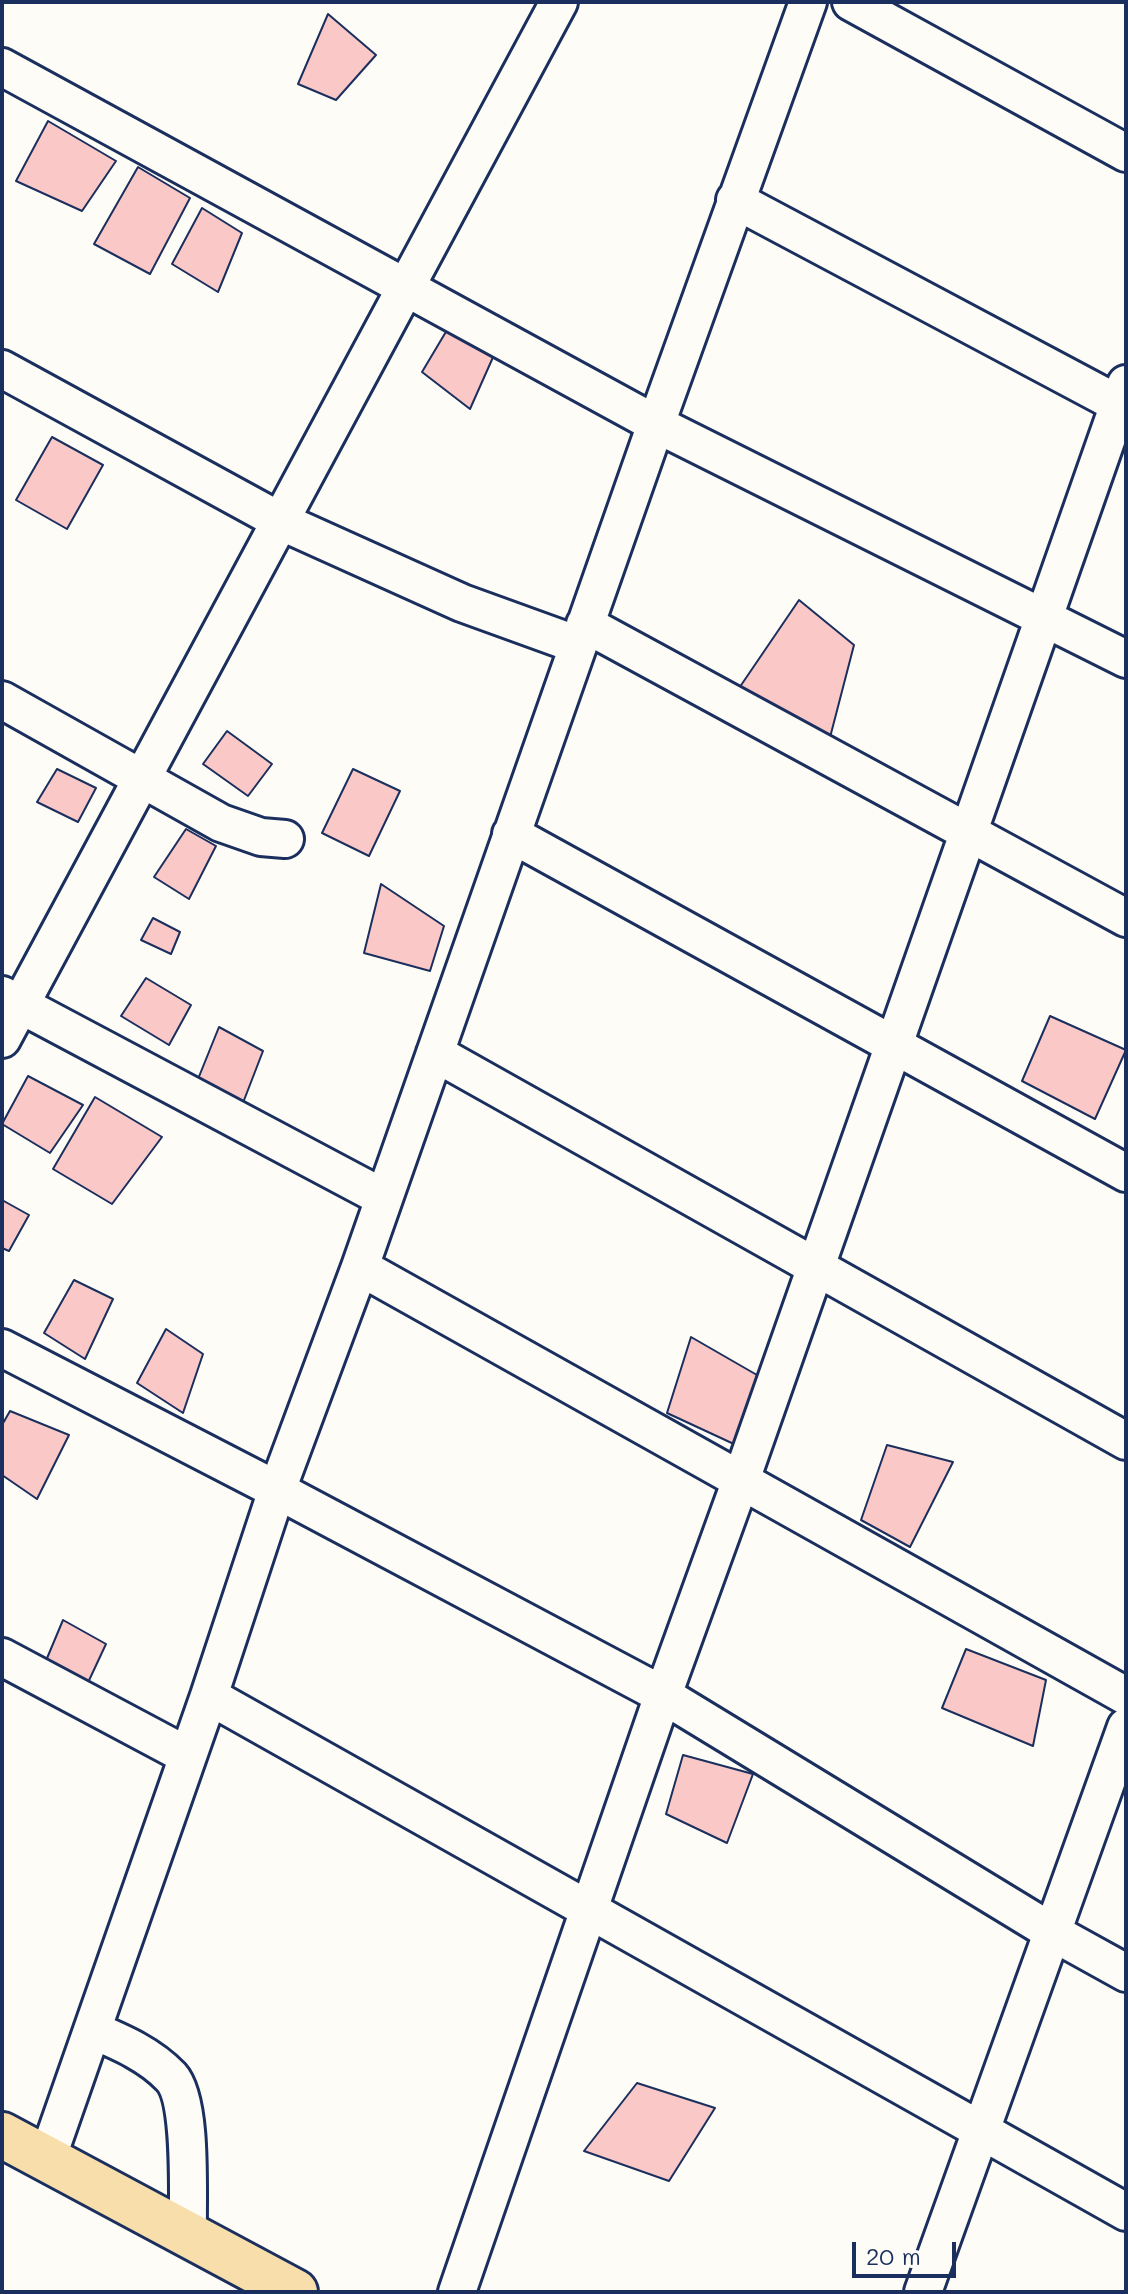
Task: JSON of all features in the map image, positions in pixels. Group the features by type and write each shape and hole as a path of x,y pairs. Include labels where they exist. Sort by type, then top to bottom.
{"highway":[{"path":"2,2135 295,2292"}],"street":[{"path":"47,2159 209,1696 277,1490 360,1267 735,200 808,2"},
{"path":"851,2 1126,153"},
{"path":"2,1039 11,1000 142,777 280,521 406,287 546,7"},
{"path":"2,67 656,424 1126,659"},
{"path":"457,2292 663,1695 1124,399 735,200"},
{"path":"2,369 280,521 462,603 582,635 969,833 1126,918"},
{"path":"2,700 221,823 261,837 285,839"},
{"path":"511,834 1126,1173"},
{"path":"11,1000 384,1198"},
{"path":"435,1053 1126,1441"},
{"path":"360,1267 1126,1696"},
{"path":"2,1348 663,1695 1052,1932 1126,1973"},
{"path":"2,1657 188,1756"},
{"path":"209,1696 1126,2212"},
{"path":"923,2292 1126,1727"},
{"path":"92,2030 133,2047 177,2085 185,2111 188,2235"}],"building":[{"path":"328,14 376,55 336,100 298,84"},
{"path":"48,121 116,161 82,211 16,181"},
{"path":"138,167 190,198 150,274 94,244"},
{"path":"202,208 242,233 218,292 172,264"},
{"path":"450,325 494,355 470,409 422,372"},
{"path":"52,437 103,465 67,529 16,500"},
{"path":"799,600 854,645 827,749 733,697"},
{"path":"227,731 272,764 248,796 203,764"},
{"path":"57,769 96,788 78,822 37,802"},
{"path":"353,769 400,791 369,856 322,833"},
{"path":"186,829 216,846 189,899 154,877"},
{"path":"381,884 444,926 430,971 364,953"},
{"path":"153,918 180,932 171,954 141,940"},
{"path":"146,978 191,1005 169,1045 121,1016"},
{"path":"1050,1016 1126,1050 1095,1119 1022,1081"},
{"path":"219,1027 263,1051 241,1108 196,1084"},
{"path":"28,1076 83,1105 50,1153 2,1124"},
{"path":"95,1097 162,1137 112,1204 53,1169"},
{"path":"2,1200 29,1215 9,1251 2,1248"},
{"path":"74,1280 113,1299 85,1359 44,1333"},
{"path":"166,1329 203,1354 183,1413 137,1383"},
{"path":"691,1337 757,1375 736,1445 667,1413"},
{"path":"10,1411 69,1435 37,1499 2,1475 2,1425"},
{"path":"887,1445 953,1462 910,1547 861,1520"},
{"path":"63,1620 106,1644 85,1689 45,1663"},
{"path":"966,1649 1046,1680 1033,1746 942,1708"},
{"path":"683,1755 753,1774 727,1843 666,1814"},
{"path":"637,2083 715,2108 669,2181 584,2151"}]}
